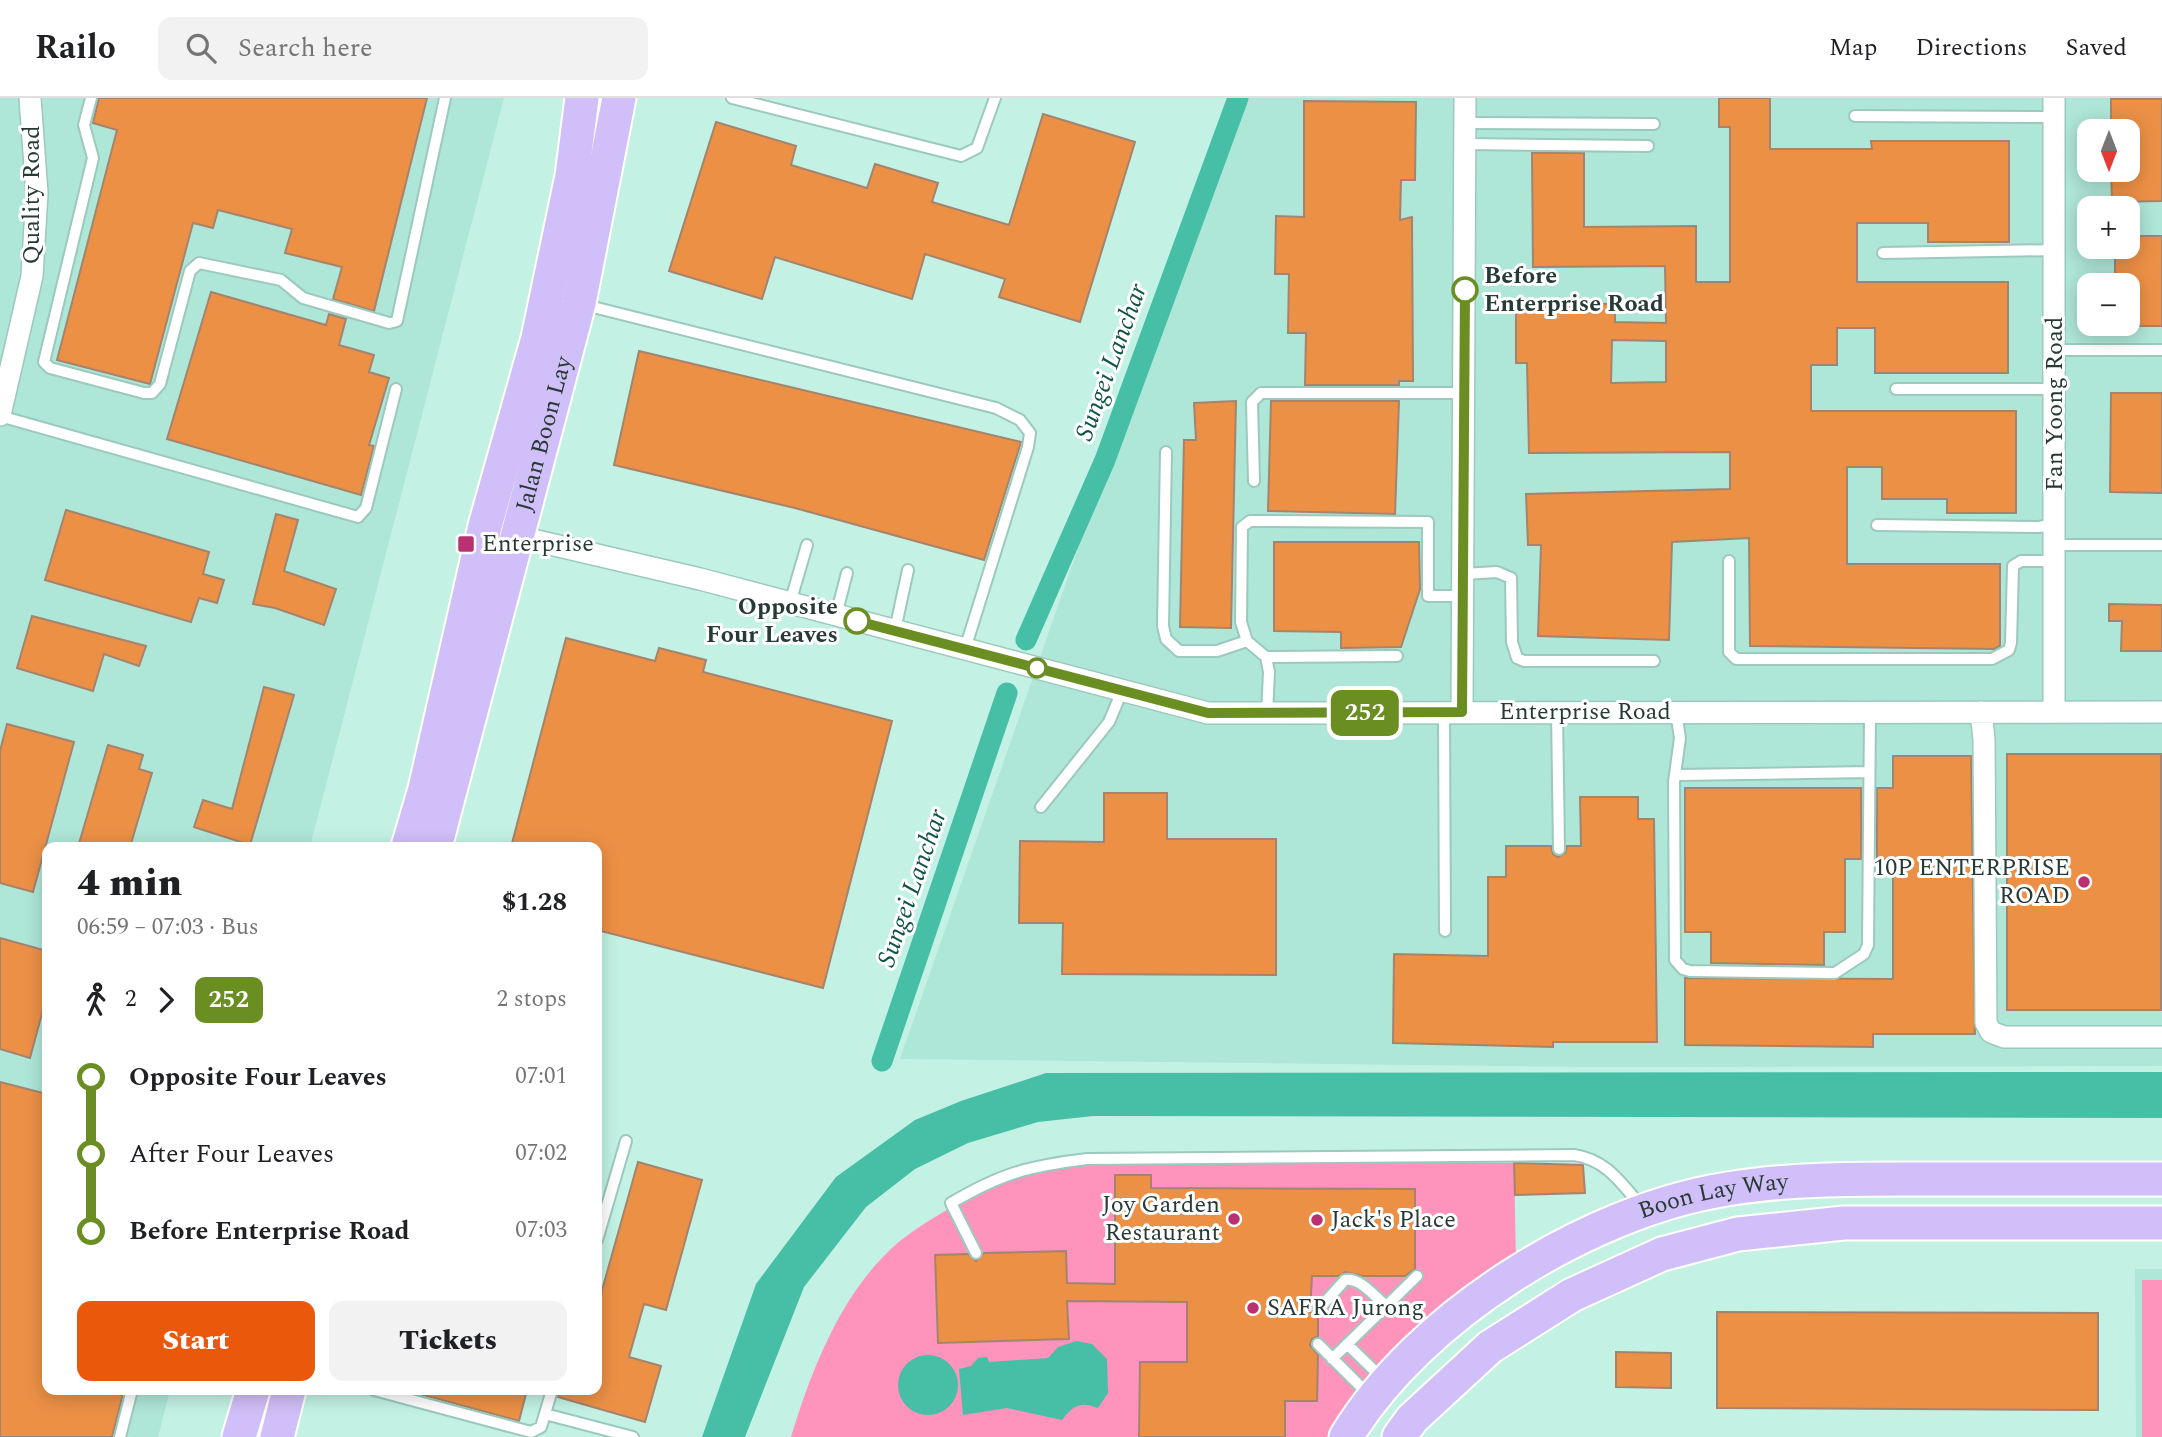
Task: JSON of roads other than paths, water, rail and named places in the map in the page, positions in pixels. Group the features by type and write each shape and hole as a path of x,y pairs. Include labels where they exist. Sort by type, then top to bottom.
{"main road":[{"name":"Jalan Boon Lay","path":"436,842 572,176 582,98"},
{"name":"Jalan Boon Lay","path":"409,842 500,531 579,303 619,98"},
{"name":"Boon Lay Way","path":"1346,1437 1379,1391 1457,1312 1545,1255 1645,1211 1726,1189 1843,1179 2162,1179"},
{"name":"Boon Lay Way","path":"1399,1437 1412,1419 1490,1347 1572,1295 1662,1254 1738,1234 1844,1223 2162,1223"},
{"path":"239,1437 252,1395"},
{"path":"277,1437 288,1395"}],"street":[{"name":"Quality Road","path":"0,416 32,276 37,193 30,98"},
{"path":"1453,712 1463,596 1465,98"},
{"name":"Fan Yoong Road","path":"2054,108 2054,711"},
{"name":"Enterprise Road","path":"500,531 790,603 1208,713 2162,712"},
{"path":"1981,712 1984,739 1986,1023 1992,1032 2004,1037 2162,1037"}],"lane":[{"path":"91,98 84,125 93,158 44,362 50,368 144,393 152,393 160,384 195,264 205,263 281,280 303,298 389,323 397,321 445,98"},
{"path":"732,98 961,156 977,148 995,98"},
{"path":"1855,116 2054,108"},
{"path":"1465,134 1654,124"},
{"path":"1465,134 1648,146"},
{"path":"1883,253 2054,250"},
{"path":"579,303 996,408 1020,420 1030,433 1028,447 965,649"},
{"path":"2054,350 2162,350"},
{"path":"0,416 358,517 366,508 396,389"},
{"path":"1896,389 2054,389"},
{"path":"1254,481 1252,402 1261,393 1464,393"},
{"path":"1166,452 1163,626 1166,639 1180,651 1217,651 1247,641"},
{"path":"1266,715 1269,672 1266,657 1247,641 1241,622 1242,527 1250,520 1427,522 1428,596 1463,596"},
{"path":"1877,525 2039,527 2054,543"},
{"path":"1729,561 1729,652 1736,659 1992,659 2009,650 2011,643 2013,566 2054,543 2162,545"},
{"path":"790,603 807,545"},
{"path":"895,630 908,570"},
{"path":"1463,574 1497,572 1511,578 1512,642 1517,658 1524,661 1654,661"},
{"path":"836,615 847,573"},
{"path":"1266,657 1397,656"},
{"path":"1041,807 1110,722 1122,691"},
{"path":"1445,931 1453,712"},
{"path":"1557,712 1559,849"},
{"path":"1676,712 1680,738 1674,782 1673,953 1679,965 1690,971 1830,974 1840,971 1864,954 1868,945 1870,712"},
{"path":"1677,775 1869,772"},
{"path":"602,1221 626,1141"},
{"path":"976,1253 951,1203 990,1180 1035,1165 1087,1159 1574,1155 1598,1161 1607,1167 1645,1211"},
{"path":"1332,1359 1417,1276"},
{"path":"1318,1310 1345,1280 1351,1279 1358,1281 1385,1305"},
{"path":"1318,1344 1332,1359 1379,1391"},
{"path":"1347,1344 1379,1391"},
{"path":"120,1437 131,1395"},
{"path":"393,1395 531,1432 538,1431 551,1395"},
{"path":"545,1414 633,1437"}],"waterway":[{"name":"Sungei Lanchar","path":"1026,640 1105,460 1238,98"},
{"name":"Sungei Lanchar","path":"882,1061 1007,693"}],"place":[{"name":"Before Enterprise Road","path":"1465,290"},
{"name":"Enterprise","path":"466,544"},
{"name":"Opposite Four Leaves","path":"857,621"},
{"name":"10P ENTERPRISE ROAD","path":"2084,882"},
{"name":"Joy Garden Restaurant","path":"1234,1219"},
{"name":"Jack's Place","path":"1317,1220"},
{"name":"SAFRA Jurong","path":"1253,1308"}]}
